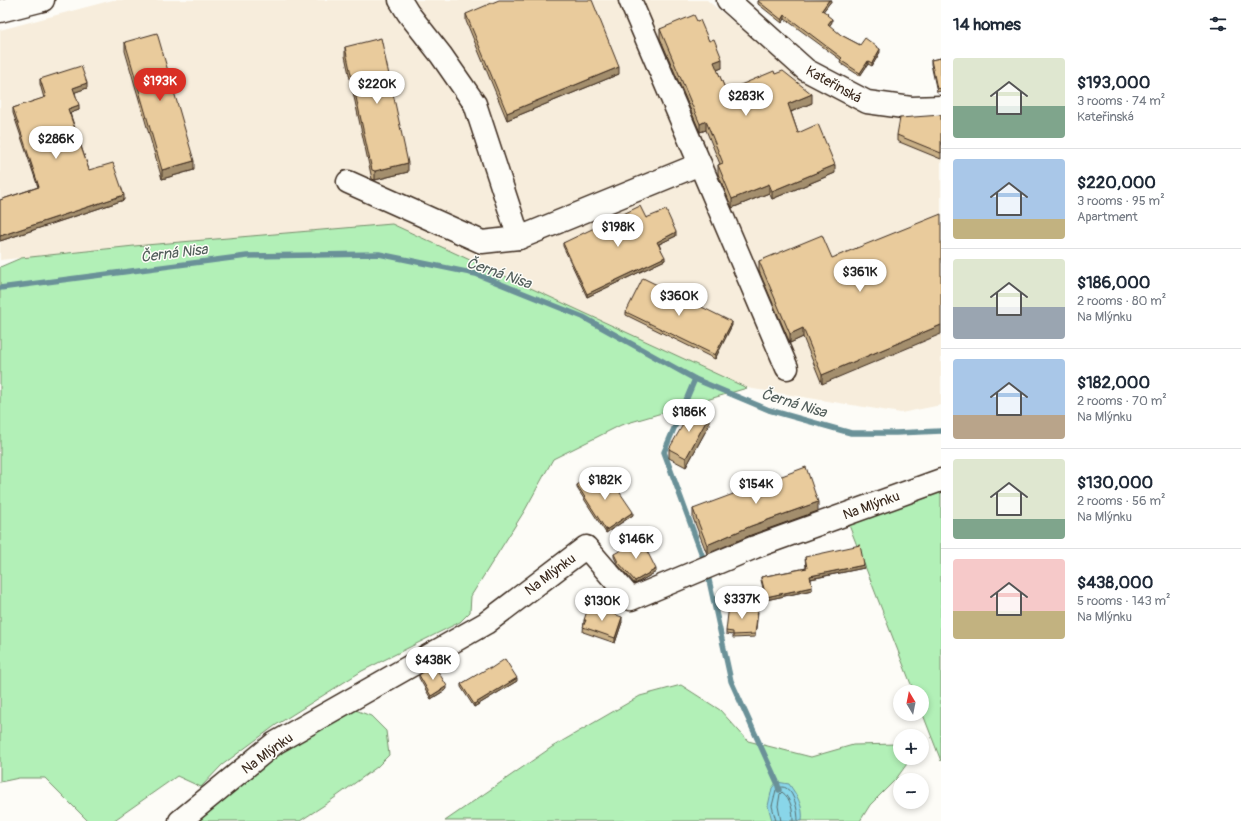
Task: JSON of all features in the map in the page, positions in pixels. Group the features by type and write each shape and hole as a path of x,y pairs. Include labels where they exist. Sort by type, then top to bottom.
{"street":[{"path":"0,11 43,0"},
{"path":"400,0 475,104 519,238"},
{"path":"630,0 787,368"},
{"name":"Kateřinská","path":"728,0 806,70 867,102 911,108 941,107"},
{"path":"348,182 482,242 519,238 700,164"},
{"name":"Na Mlýnku","path":"180,821 275,743 486,623 586,547 630,599 755,547 941,480"}],"shaded area":[{"path":"113,0 707,0 810,85 863,113 930,117 941,115 941,405 901,413 747,388 392,224 134,246 0,260 0,30"}],"green space":[{"path":"392,224 747,388 621,425 553,459 525,510 471,596 470,612 460,622 362,671 276,725 222,765 201,787 177,776 113,821 88,821 45,778 19,778 0,782 0,267 21,258 134,246"},
{"path":"941,489 941,761 925,721 929,721 929,685 911,685 847,520"},
{"path":"681,685 720,710 748,741 811,757 853,745 893,744 893,765 906,765 900,773 893,773 893,782 870,805 860,821 445,821 552,747 640,696"},
{"path":"353,709 371,716 386,731 389,755 377,767 326,804 300,821 191,821 278,748"}],"water":[{"path":"777,782 789,784 795,792 801,806 802,821 772,820 768,806 772,788"}],"building":[{"path":"499,0 592,0 619,67 507,113 466,14"},
{"path":"829,0 822,10 832,19 828,24 841,35 860,45 865,38 880,49 872,63 868,61 860,73 840,60 842,58 785,15 782,20 758,1"},
{"path":"694,15 697,21 700,20 709,41 714,39 722,59 714,62 726,91 774,71 775,74 783,71 812,94 788,104 798,133 818,124 835,165 772,191 769,184 732,199 718,165 723,163 706,121 700,124 660,29"},
{"path":"157,33 194,161 162,170 125,42"},
{"path":"381,38 408,163 375,171 372,170 345,47"},
{"path":"941,58 941,88 937,89 931,60"},
{"path":"81,66 87,83 73,88 79,105 68,109 89,170 113,163 124,195 0,236 0,200 39,187 13,108 46,97 40,79"},
{"path":"941,115 941,153 897,135 900,118"},
{"path":"640,206 646,218 666,210 676,232 657,242 665,257 587,294 563,243"},
{"path":"941,214 941,325 822,375 803,328 790,334 759,261 822,235 832,258"},
{"path":"643,278 732,322 715,355 626,312"},
{"path":"693,407 709,416 686,458 669,449"},
{"path":"806,467 818,502 751,526 707,545 693,509"},
{"path":"593,474 597,480 601,477 608,487 614,484 633,512 606,530 577,485"},
{"path":"641,539 656,569 635,581 618,562 614,554"},
{"path":"860,545 864,565 810,576 812,587 766,597 761,577 807,568 805,557"},
{"path":"589,605 622,617 615,638 583,627"},
{"path":"729,605 758,609 755,634 733,635 733,632 726,631"},
{"path":"505,659 517,678 474,704 461,684 490,667 490,669"},
{"path":"434,665 447,686 431,696 419,675"}],"waterway":[{"name":"Černá Nisa","path":"0,288 247,256 379,254 476,274 583,317 695,379 769,410 851,433 941,431"},
{"path":"695,379 664,452 705,563"},
{"path":"707,571 731,681 777,782 779,790"}]}
